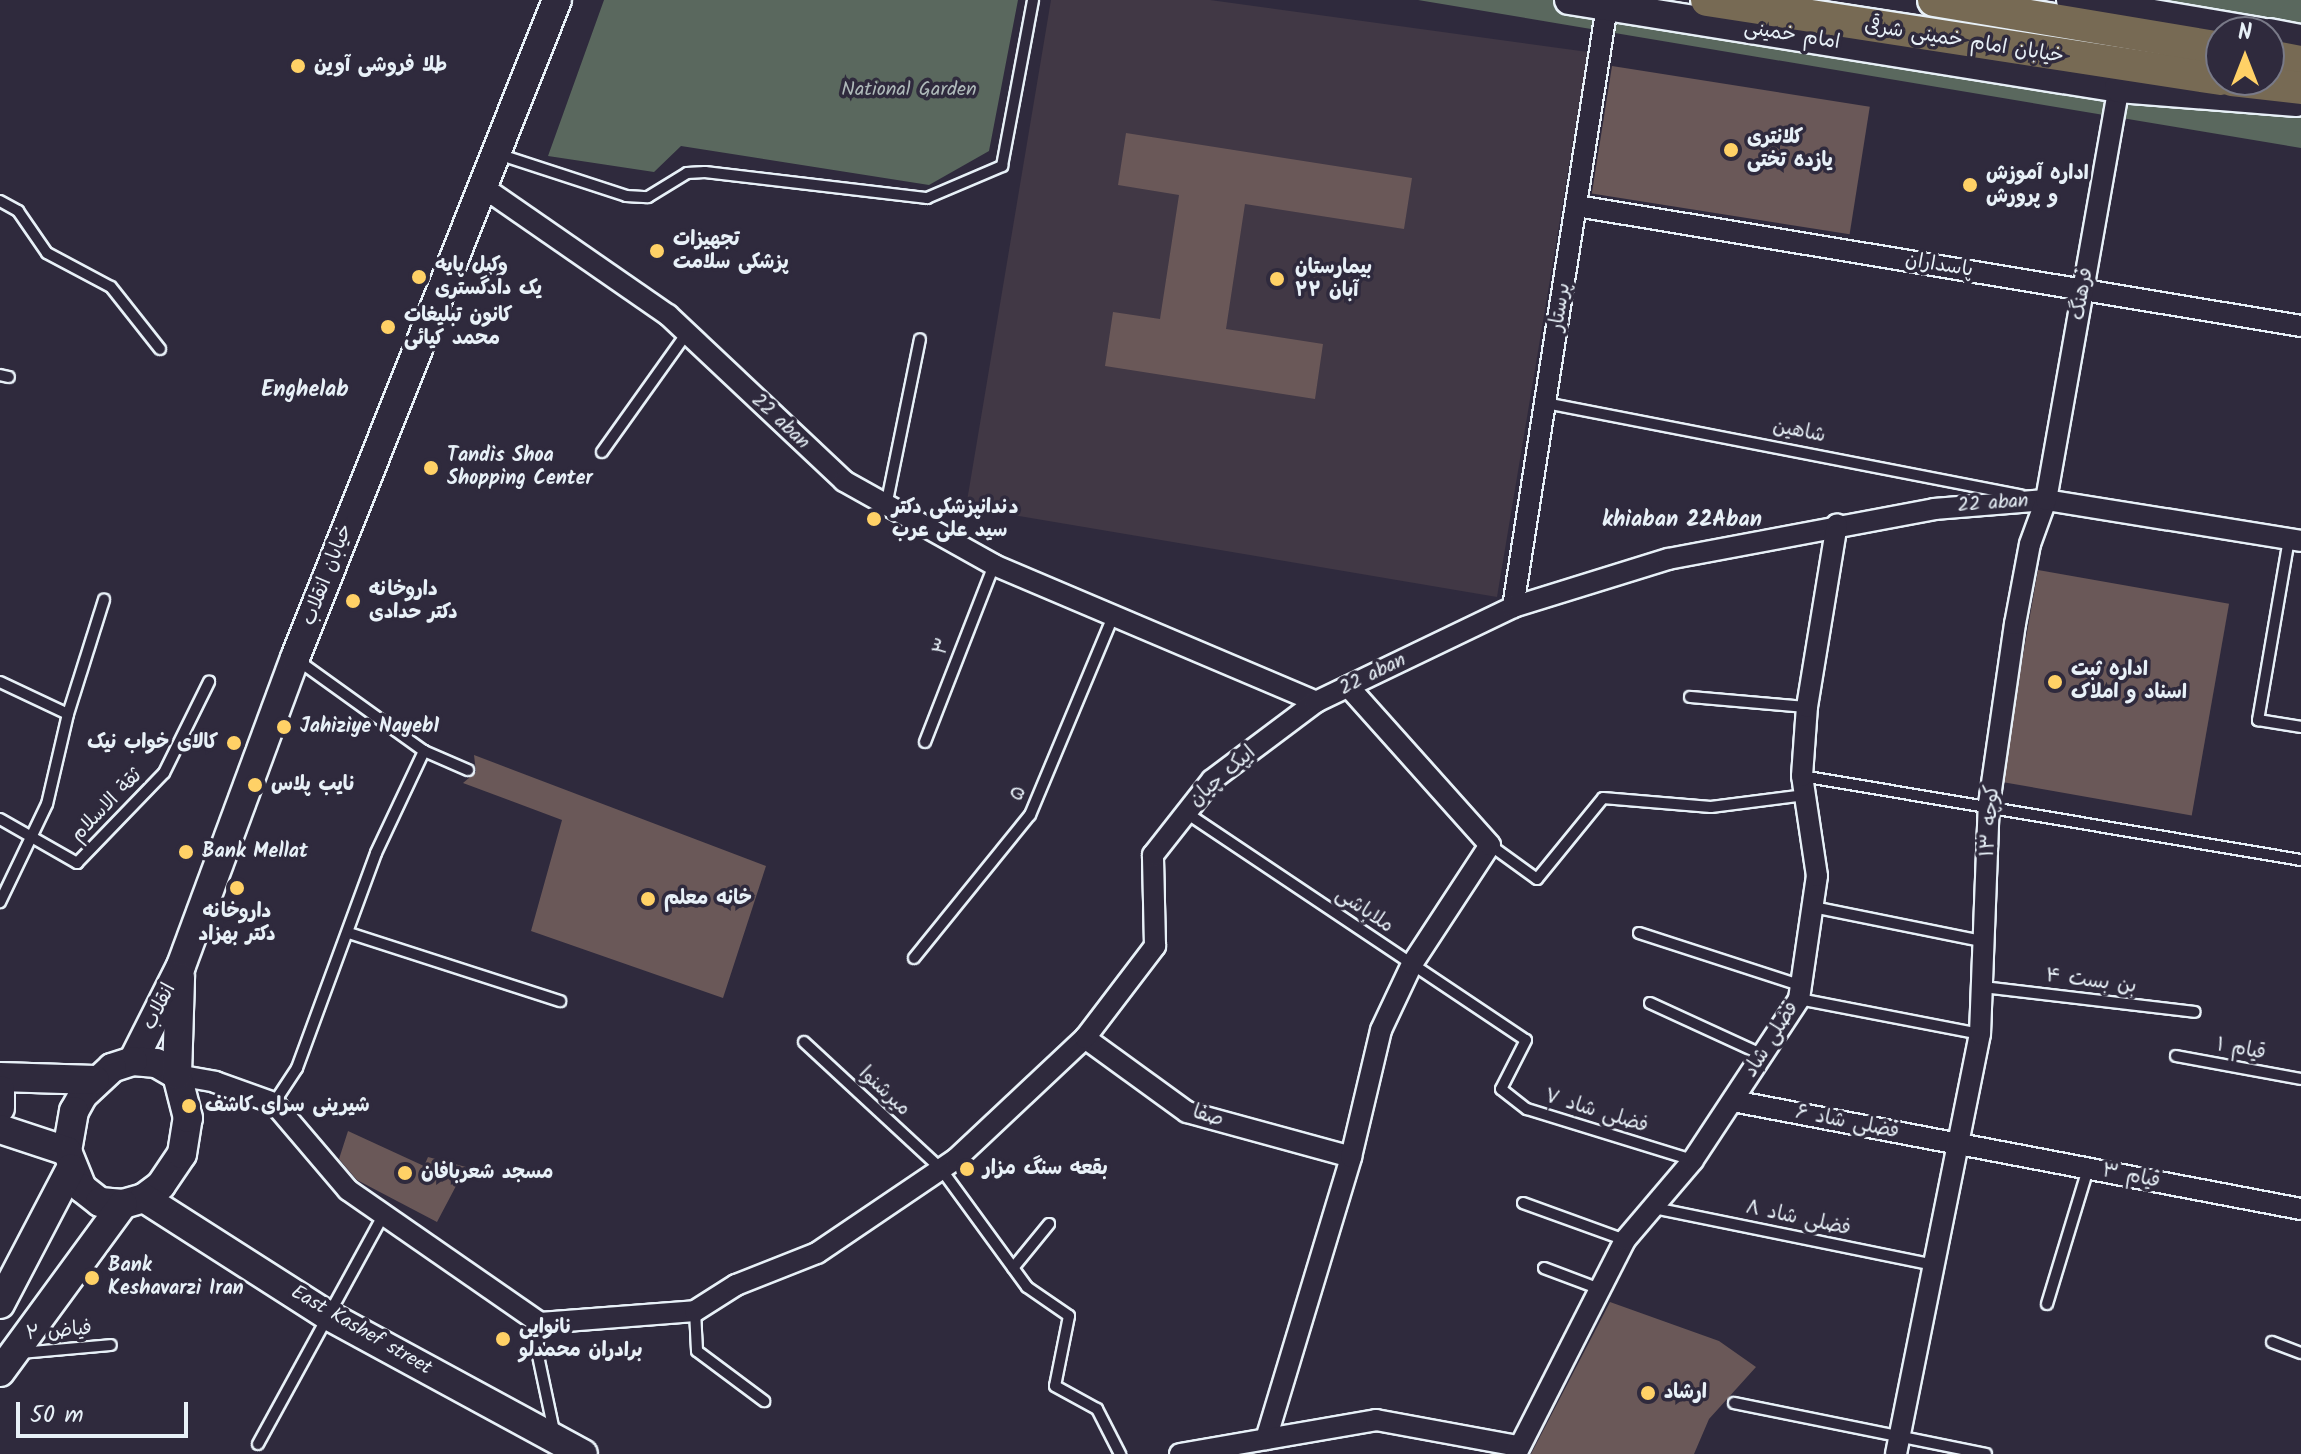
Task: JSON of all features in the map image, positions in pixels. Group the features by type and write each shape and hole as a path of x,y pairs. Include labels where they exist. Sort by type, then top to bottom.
{"main road":[{"name":"خیابان انقلاب","path":"181,966 295,658 480,185 557,0"},
{"name":"خیابان انقلاب","path":"480,185 507,157 577,0"},
{"name":"امام خمینی","path":"1569,0 2119,88 2301,102"},
{"name":"خیابان امام خمینی شرقی","path":"1707,0 2205,77"},
{"name":"خیابان امام خمینی شرقی","path":"1934,0 2205,45"},
{"path":"2071,0 2124,4 2205,21"},
{"name":"انقلاب","path":"133,1061 181,966"},
{"name":"انقلاب","path":"177,1075 181,966"},
{"path":"0,1077 95,1080 133,1061 156,1063 177,1075 188,1118 182,1154 161,1185 134,1201 5,1363"},
{"path":"0,1304 69,1159 74,1111 95,1080"},
{"path":"0,1090 0,1108"},
{"path":"0,1129 69,1159 82,1188 100,1202 134,1201"},
{"name":"East Kashef street","path":"134,1201 327,1315 573,1449"}],"street":[{"name":"پرستار","path":"1513,607 1607,6"},
{"name":"فرهنگ","path":"2046,500 2119,88"},
{"name":"22 aban","path":"480,185 612,271 687,333 844,481 994,565 1316,702 1513,607 1668,559 1837,524 1934,509 2046,500 2295,540"},
{"name":"پاسداران","path":"1577,206 2301,326"},
{"name":"کوچه ۱۳","path":"1897,1447 1980,1034 1989,804 2025,571 2046,500"},
{"name":"فضلی شاد","path":"1517,1450 1625,1240 1693,1160 1800,993 1817,876 1803,785 1807,707 1837,524"},
{"path":"1266,1439 1351,1157 1381,1030 1412,964 1490,845 1348,686"},
{"name":"ایپک چیان","path":"695,1311 736,1285 817,1253 941,1169 1085,1038 1155,946 1153,855 1183,811 1212,780 1316,702"},
{"name":"صفا","path":"1085,1038 1187,1112 1351,1157"},
{"path":"177,1075 215,1082 274,1103 348,1190 540,1323 695,1311"},
{"name":"فضلی شاد ۶","path":"1733,1101 1960,1145"},
{"name":"قیام ۳","path":"1960,1145 2301,1209"},
{"path":"1180,1454 1234,1449 1266,1439 1376,1420 1517,1450"}],"lane":[{"path":"507,157 626,196 648,197 687,173 705,172 927,198 1002,166 1033,0"},
{"path":"0,201 18,211 47,253 74,272 111,287 160,349"},
{"path":"602,452 687,333"},
{"path":"886,506 920,339"},
{"name":"شاهین","path":"1546,403 2046,500"},
{"path":"2295,540 2258,720 2301,727"},
{"name":"۳","path":"925,742 994,565"},
{"path":"0,902 47,804 68,714 104,600"},
{"name":"۵","path":"914,958 1030,815 1113,617"},
{"path":"295,658 424,751 468,770"},
{"path":"0,682 68,714"},
{"name":"ثقة‌ الاسلام","path":"29,837 77,863 164,773 209,682"},
{"path":"1690,697 1807,707"},
{"path":"274,1103 297,1068 376,853 424,751"},
{"path":"1490,845 1537,879 1603,798 1711,807 1803,785 1989,804 2301,860"},
{"name":"ملاباشی","path":"1183,811 1526,1040"},
{"path":"0,819 29,837"},
{"path":"1813,907 1986,942"},
{"path":"349,933 560,1001"},
{"path":"1639,933 1800,993 1980,1034"},
{"name":"بن بست ۴","path":"1983,987 2195,1012"},
{"path":"1650,1003 1763,1055"},
{"name":"فضلی شاد ۷","path":"1526,1040 1501,1089 1527,1109 1693,1160"},
{"name":"میرشنوا","path":"804,1042 941,1169 1027,1287 1069,1316 1055,1386 1097,1409 1120,1454"},
{"name":"قیام ۱","path":"2176,1056 2301,1079"},
{"path":"2047,1304 2088,1169"},
{"path":"1523,1203 1625,1240"},
{"name":"فضلی شاد ۸","path":"1654,1208 1935,1265"},
{"path":"258,1444 383,1216"},
{"path":"1013,1268 1049,1224"},
{"path":"1544,1268 1600,1289"},
{"path":"695,1311 697,1351 764,1401"},
{"path":"540,1323 537,1351 573,1449"},
{"path":"2272,1342 2301,1353"},
{"name":"فیاض ۲","path":"5,1363 111,1345"},
{"path":"1734,1403 1897,1447 1986,1454"}],"shaded area":[{"name":"بیمارستان ۲۲ آبان","path":"1051,0 1210,0 1588,52 1497,597 966,507"}],"green space":[{"name":"National Garden","path":"604,0 1018,0 989,151 929,185 681,146 654,172 548,156"},
{"path":"1418,0 1591,0 2301,116 2301,148"},
{"path":"2144,0 2301,0 2301,25 2285,22 2285,16 2244,16"}],"building":[{"name":"کلانتری یازده تختی","path":"1612,66 1870,107 1850,234 1592,193"},
{"path":"1126,133 1412,178 1404,229 1245,204 1226,329 1323,344 1315,399 1105,366 1113,312 1160,319 1179,195 1118,185"},
{"path":"2038,570 2229,604 2192,815 2001,782"},
{"name":"خانه معلم","path":"474,755 766,866 723,998 531,931 562,820 463,783 476,772"},
{"name":"مسجد شعربافان","path":"348,1131 424,1166 428,1157 466,1167 437,1222 357,1180 339,1159"},
{"name":"ارشاد","path":"1610,1302 1719,1341 1756,1367 1709,1419 1694,1454 1531,1454"}],"place":[{"name":"طلا فروشی آوین","path":"298,66"},
{"name":"کلانتری یازده تختی","path":"1731,150"},
{"name":"اداره آموزش و پرورش","path":"1970,185"},
{"name":"تجهیزات پزشکی سلامت","path":"657,251"},
{"name":"وکیل پایه یک دادگستری","path":"419,277"},
{"name":"بیمارستان ۲۲ آبان","path":"1277,279"},
{"name":"کانون تبلیغات محمد کیائی","path":"388,327"},
{"name":"Tandis Shoa Shopping Center","path":"431,468"},
{"name":"دندانپزشکی دکتر سید علی عرب","path":"874,519"},
{"name":"داروخانه دکتر حدادی","path":"353,601"},
{"name":"اداره ثبت اسناد و املاک","path":"2055,682"},
{"name":"Jahiziye Nayeb1","path":"284,727"},
{"name":"کالای خواب نیک","path":"234,743"},
{"name":"نایب پلاس","path":"255,785"},
{"name":"Bank Mellat","path":"186,852"},
{"name":"داروخانه دکتر بهزاد","path":"237,888"},
{"name":"خانه معلم","path":"648,899"},
{"name":"شیرینی سرای کاشف","path":"189,1106"},
{"name":"بقعه سنگ مزار","path":"967,1169"},
{"name":"مسجد شعربافان","path":"405,1173"},
{"name":"Bank Keshavarzi Iran","path":"92,1278"},
{"name":"نانوایی برادران محمدلو","path":"503,1339"},
{"name":"ارشاد","path":"1648,1393"}],"district":[{"name":"Enghelab","path":"305,391"},
{"name":"khiaban 22Aban","path":"1682,521"}]}
